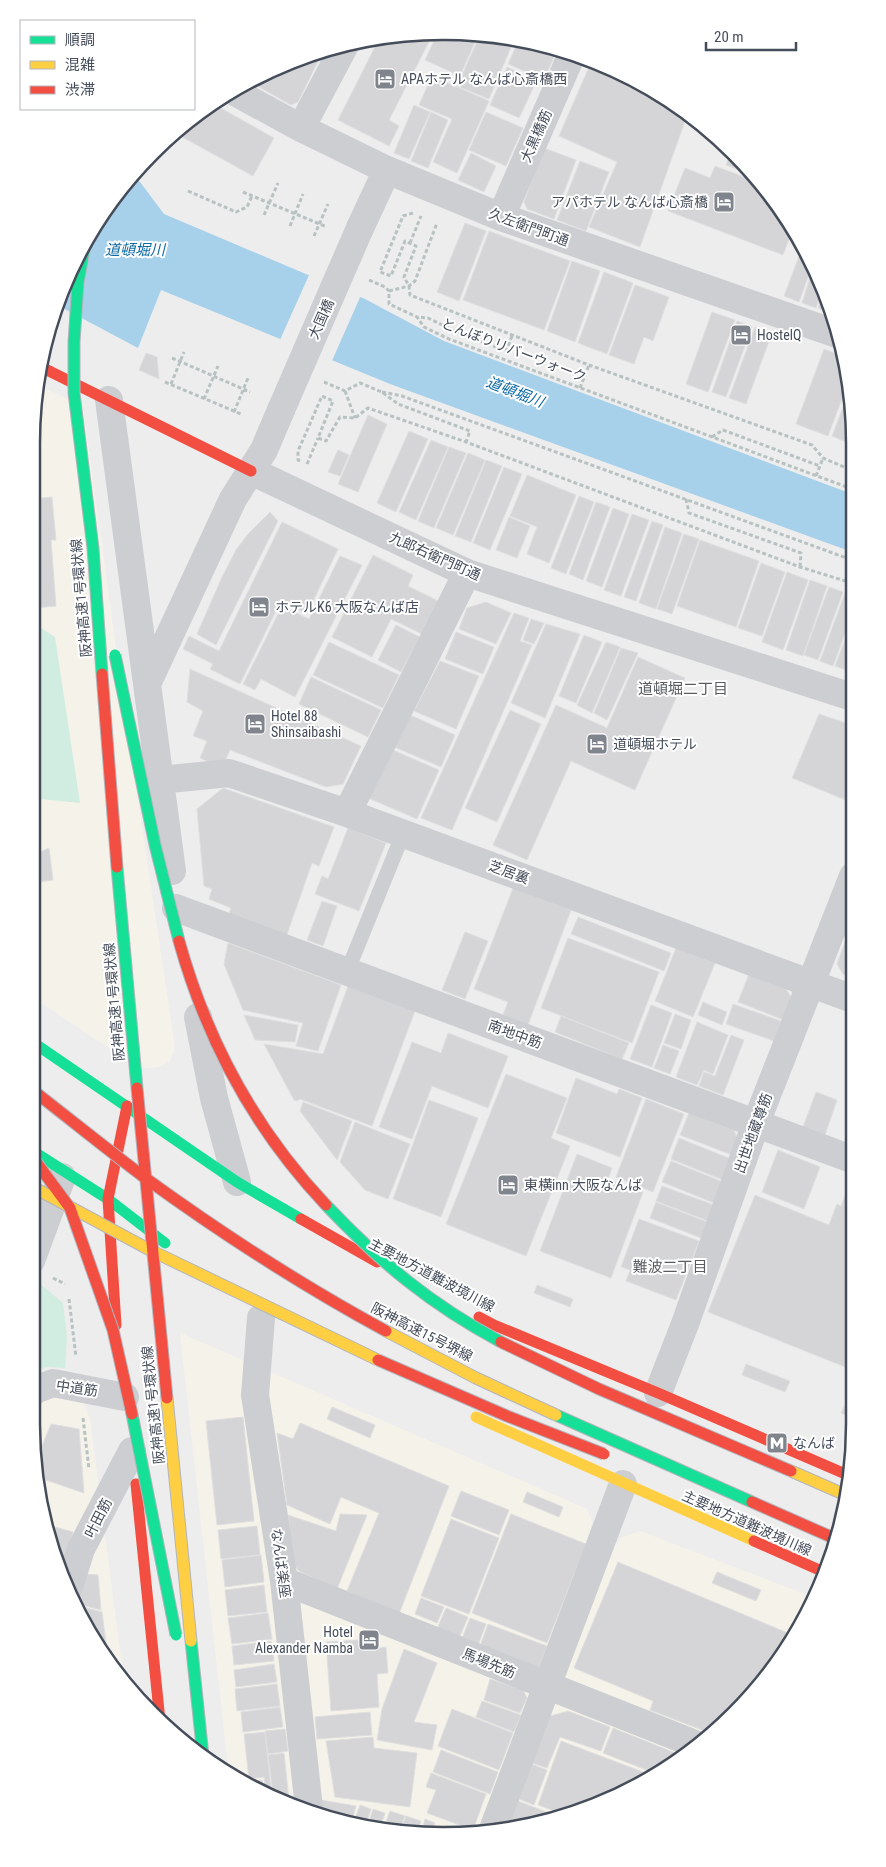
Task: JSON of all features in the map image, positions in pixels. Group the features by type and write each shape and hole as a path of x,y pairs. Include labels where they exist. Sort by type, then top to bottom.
{"main road":[{"name":"阪神高速1号環状線","path":"82,265 74,342 74,393 93,548 116,856 141,1135 202,1747"},
{"name":"九郎右衛門町通","path":"47,370 251,471"},
{"path":"93,548 168,902 201,1010 220,1055 244,1098 275,1145 314,1193 363,1243 406,1281 456,1317 506,1345 591,1385 840,1493"},
{"name":"主要地方道難波境川線","path":"40,1047 237,1182 358,1252 494,1325 843,1473"},
{"name":"阪神高速15号堺線","path":"40,1096 185,1207 274,1265 358,1316 445,1362 540,1407 830,1536"},
{"path":"127,1106 108,1199 114,1313 132,1451 159,1710"},
{"path":"40,1156 108,1199 266,1320"},
{"path":"40,1167 70,1208 114,1330 178,1642"},
{"path":"40,1191 98,1224 304,1327 471,1403 613,1457"},
{"path":"342,1355 405,1384"},
{"name":"主要地方道難波境川線","path":"467,1413 818,1571"},
{"path":"669,1478 830,1537"},
{"path":"182,1661 201,1746"}],"street":[{"path":"301,128 340,54"},
{"name":"大黒橋筋","path":"501,217 569,60"},
{"name":"久左衛門町通","path":"240,95 301,128 387,170 501,217 830,332"},
{"name":"大国橋","path":"147,684 232,499 264,450 387,170"},
{"path":"109,400 176,908 214,1098 237,1182"},
{"name":"九郎右衛門町通","path":"251,471 467,573 846,695"},
{"path":"347,813 467,573"},
{"name":"芝居裏","path":"160,780 229,773 347,813 846,996"},
{"name":"出世地蔵尊筋","path":"658,1393 685,1324 756,1123 846,894"},
{"name":"南地中筋","path":"176,908 846,1157"},
{"path":"40,1261 64,1171"},
{"name":"なんば楽座","path":"266,1320 255,1395 284,1581 309,1804"},
{"name":"中道筋","path":"40,1388 53,1383 125,1397"},
{"name":"叶田筋","path":"72,1579 82,1549 132,1451"},
{"path":"495,1824 623,1484"},
{"name":"馬場先筋","path":"284,1581 690,1742"}],"lane":[{"path":"346,972 403,834"}],"path":[{"path":"264,215 278,183"},
{"path":"188,191 236,212 247,207 252,196"},
{"path":"243,192 327,227"},
{"path":"290,226 303,194"},
{"path":"314,236 328,204"},
{"path":"389,291 409,286 415,282 439,223 412,212 403,216 380,272 391,276 405,241 410,243 416,246 404,277 409,286"},
{"path":"410,243 421,216"},
{"name":"とんぼりリバーウォーク","path":"409,286 410,295 589,365 812,445 823,458 846,468"},
{"name":"とんぼりリバーウォーク","path":"512,336 506,351 457,332 428,318 417,317 424,327 449,339 816,476"},
{"path":"171,384 184,352"},
{"path":"172,358 250,392"},
{"path":"580,388 589,365"},
{"path":"204,399 218,366"},
{"path":"234,412 248,378"},
{"path":"165,382 241,414"},
{"path":"346,391 355,418"},
{"path":"466,442 470,432 398,404 382,392 402,396 846,558"},
{"path":"307,464 333,401 322,396 298,452 298,460 307,464 314,467"},
{"path":"318,438 326,440 340,418 355,418 368,408 466,442 800,567 846,581"},
{"name":"とんぼりリバーウォーク","path":"712,437 723,430 820,466"},
{"path":"823,458 816,476 846,487"},
{"path":"686,500 689,513 800,553 800,567"},
{"path":"40,1269 68,1286"}],"shaded area":[{"path":"43,388 83,406 122,693 174,1041 174,1052 169,1062 158,1067 146,1068 130,1062 40,1002 40,443"},
{"path":"180,1333 587,1509 592,1522 590,1532 617,1545 621,1538 640,1531 807,1595 792,1625 763,1669 746,1690 709,1727 667,1759 644,1773 573,1806 496,1824 443,1827 390,1824 313,1806 265,1785 228,1765"},
{"path":"53,1394 69,1395 84,1404 90,1419 122,1668 94,1625 61,1554 43,1477 40,1424 41,1401"}],"green space":[{"path":"40,627 55,637 80,803 40,799"},
{"path":"40,1284 63,1303 67,1337 65,1368 47,1367 40,1369"}],"water":[{"name":"道頓堀川","path":"138,179 164,214 365,299 444,341 846,492 846,550 390,384 161,290 138,348 63,308 94,241"}],"pier":[{"path":"310,273 361,295 331,363 279,342"}],"building":[{"path":"434,40 475,41 460,76 425,60"},
{"name":"APAホテル なんば心斎橋西","path":"430,41 389,120 399,126 389,146 338,120 376,46"},
{"path":"477,42 512,46 489,99 457,86"},
{"path":"516,47 554,56 544,80 508,64"},
{"path":"319,59 298,102 291,105 257,86"},
{"path":"507,67 537,80 519,118 490,105"},
{"path":"589,68 644,94 685,121 640,247 589,227 617,162 559,136"},
{"path":"432,76 489,101 457,173 433,162 452,119 419,105"},
{"path":"414,105 430,112 409,159 394,153"},
{"path":"220,107 274,138 253,176 181,136"},
{"path":"431,112 448,120 428,168 411,161"},
{"path":"486,112 523,128 506,166 469,150"},
{"path":"544,148 576,160 554,219 527,209 524,202"},
{"path":"471,153 496,166 484,192 458,180"},
{"path":"728,158 739,170 726,165"},
{"path":"580,161 609,172 586,231 557,220"},
{"name":"アパホテル なんば心斎橋","path":"715,166 747,178 778,219 789,238 783,255 668,211 685,168 710,178"},
{"path":"465,223 486,231 459,301 437,292"},
{"path":"489,231 570,261 544,330 463,300"},
{"path":"799,256 809,275 799,302 784,296"},
{"path":"572,261 600,271 575,342 547,331"},
{"path":"604,272 633,283 607,354 578,343"},
{"path":"810,278 819,299 816,308 802,303"},
{"path":"635,285 669,297 653,341 644,337 634,364 609,355"},
{"path":"820,302 824,310 818,308"},
{"path":"712,312 735,320 708,392 686,384"},
{"path":"737,321 752,327 726,397 712,392"},
{"path":"755,327 772,333 746,404 729,398"},
{"path":"824,349 835,353 843,395 828,436 796,424"},
{"path":"146,353 157,357 159,379 139,370"},
{"path":"844,404 846,442 832,436"},
{"path":"368,415 387,424 358,492 338,484"},
{"path":"409,431 428,439 396,512 377,503"},
{"path":"431,440 448,447 416,520 399,512"},
{"path":"449,447 466,453 434,528 418,521"},
{"path":"338,450 349,455 340,476 328,472"},
{"path":"468,453 485,460 453,535 436,528"},
{"path":"486,460 502,466 471,542 455,536"},
{"path":"504,467 522,474 490,550 473,543"},
{"path":"527,475 576,495 549,563 527,554 537,527 510,516"},
{"path":"579,496 594,502 566,574 551,568"},
{"path":"52,497 56,540 51,540 56,606 40,608 40,498"},
{"path":"596,502 610,507 583,580 569,574"},
{"path":"613,508 629,514 602,587 586,581"},
{"path":"270,512 278,521 216,645 197,634 236,550 248,534"},
{"path":"632,514 649,520 621,596 604,590"},
{"path":"509,517 530,526 517,558 496,550"},
{"path":"652,521 663,525 636,601 624,597"},
{"name":"ホテルK6 大阪なんば店","path":"282,522 338,549 307,614 281,601 240,684 210,669 213,664 183,649 189,636 219,651"},
{"path":"665,527 682,533 656,609 639,603"},
{"path":"684,534 699,539 672,614 657,609"},
{"path":"700,540 759,561 736,627 677,606"},
{"path":"373,555 413,575 408,586 438,601 422,634 391,619 372,657 332,637"},
{"path":"340,556 362,565 295,697 261,679 255,690 243,684 282,606 309,619"},
{"path":"761,563 785,572 762,636 738,628"},
{"path":"787,572 808,580 783,650 762,642"},
{"path":"810,580 827,586 803,656 786,650"},
{"path":"829,587 843,592 818,660 804,655"},
{"path":"845,593 846,631 833,666 820,661"},
{"path":"486,602 511,613 496,644 459,629 467,608"},
{"path":"514,613 529,618 520,641 532,645 452,830 421,818"},
{"path":"531,619 544,623 534,644 523,640"},
{"path":"546,624 580,634 545,718 511,703"},
{"path":"396,625 420,637 401,672 378,660"},
{"path":"456,632 494,647 483,674 445,659"},
{"path":"584,635 602,642 576,703 559,696"},
{"path":"846,637 846,670 835,666"},
{"path":"329,642 399,675 383,708 313,675"},
{"path":"606,642 620,647 592,713 577,705"},
{"path":"621,648 638,653 607,720 594,713"},
{"name":"道頓堀ホテル","path":"638,657 685,678 635,790 571,761 527,860 493,845 556,705 607,728"},
{"path":"440,661 479,676 456,729 414,711"},
{"name":"Hotel 88 Shinsaibashi","path":"190,669 361,746 343,784 326,787 230,750 222,768 200,758 207,741 193,736 203,711 187,702"},
{"path":"311,677 381,710 368,737 299,704"},
{"path":"510,710 541,724 497,822 465,808"},
{"path":"819,714 846,723 846,800 792,778"},
{"path":"410,715 455,735 441,767 394,747"},
{"path":"393,750 439,770 417,819 368,798"},
{"path":"223,788 334,827 319,866 312,863 285,940 227,919 231,908 209,899 212,889 204,886 197,809"},
{"path":"348,828 386,843 359,911 315,894 322,876 328,879"},
{"path":"49,848 53,880 40,882 40,852"},
{"path":"513,888 571,910 528,1025 503,1015 508,1002 474,989"},
{"path":"322,901 337,906 323,946 307,940"},
{"path":"578,917 671,953 664,971 571,934"},
{"path":"465,932 488,941 465,999 442,990"},
{"path":"568,938 659,972 632,1043 541,1008"},
{"path":"846,939 846,975 843,974 837,964"},
{"path":"228,943 341,985 318,1051 296,1046 303,1023 243,1010 224,964"},
{"path":"676,948 715,963 693,1017 655,1001"},
{"path":"749,974 785,988 792,998 784,1020 738,1002"},
{"path":"348,986 415,1011 372,1126 300,1099 294,1100 264,1044 323,1054"},
{"path":"703,1002 727,1012 722,1025 698,1015"},
{"path":"733,1004 781,1021 774,1041 726,1024"},
{"path":"651,1005 672,1013 652,1067 630,1059"},
{"path":"675,1014 691,1020 681,1049 664,1043"},
{"path":"244,1015 298,1025 295,1042 255,1040"},
{"path":"561,1016 629,1043 622,1059 555,1032"},
{"path":"697,1022 728,1035 713,1074 704,1070 697,1085 676,1077"},
{"path":"448,1033 508,1056 488,1108 432,1086 412,1139 379,1127 412,1042 441,1053"},
{"path":"731,1035 744,1040 723,1095 699,1086 704,1072 715,1076"},
{"path":"663,1045 679,1051 670,1074 654,1068"},
{"name":"東横inn 大阪なんば","path":"506,1074 567,1098 551,1138 570,1146 526,1256 446,1224"},
{"path":"576,1078 617,1094 619,1089 642,1098 620,1157 556,1133"},
{"path":"816,1092 837,1100 825,1135 803,1127"},
{"path":"646,1099 684,1114 653,1192 616,1177"},
{"path":"429,1100 478,1118 441,1217 393,1199"},
{"path":"303,1102 352,1121 337,1160 300,1111"},
{"path":"689,1113 734,1130 738,1141 732,1155 680,1135"},
{"path":"355,1122 410,1144 388,1199 365,1190 340,1162"},
{"path":"679,1138 731,1159 723,1180 671,1159"},
{"path":"778,1150 820,1167 804,1209 762,1192"},
{"path":"577,1154 612,1168 608,1179 643,1192 611,1278 540,1251"},
{"path":"671,1161 723,1182 714,1203 662,1182"},
{"path":"662,1186 714,1205 708,1221 656,1201"},
{"path":"846,1193 846,1367 708,1312 755,1195 829,1225 837,1204 841,1206"},
{"path":"656,1202 707,1222 701,1238 650,1218"},
{"path":"639,1219 699,1241 676,1300 626,1281 630,1270 621,1267"},
{"path":"537,1285 573,1299 570,1307 534,1293"},
{"path":"746,1364 790,1381 785,1392 742,1375"},
{"path":"846,1403 846,1415 841,1413"},
{"path":"332,1407 375,1425 370,1438 327,1419"},
{"path":"243,1417 254,1521 217,1525 206,1421"},
{"path":"300,1423 449,1486 399,1614 347,1591 379,1513 341,1497 330,1524 287,1505 277,1433 293,1439"},
{"path":"51,1424 79,1429 84,1493 43,1479 41,1448"},
{"path":"461,1491 509,1510 499,1535 451,1516"},
{"path":"527,1492 563,1507 559,1517 523,1502"},
{"path":"340,1514 367,1515 337,1589 299,1571 293,1563 288,1515 336,1531"},
{"path":"511,1514 586,1544 547,1643 472,1613"},
{"path":"451,1519 499,1538 469,1614 421,1596"},
{"path":"257,1526 260,1555 221,1559 218,1530"},
{"path":"54,1527 73,1532 64,1562"},
{"path":"261,1555 264,1582 225,1587 222,1560"},
{"path":"618,1562 787,1633 763,1669 746,1690 704,1731 650,1710 653,1701 574,1668"},
{"path":"717,1572 761,1590 756,1601 712,1583"},
{"path":"85,1574 98,1575 101,1610 84,1606 79,1595"},
{"path":"264,1585 267,1612 228,1616 225,1590"},
{"path":"421,1598 444,1607 437,1623 415,1614"},
{"path":"85,1608 102,1612 106,1645"},
{"path":"446,1608 468,1617 458,1641 436,1631"},
{"path":"268,1613 272,1639 232,1644 228,1618"},
{"path":"470,1618 486,1624 477,1648 461,1641"},
{"path":"488,1624 547,1646 538,1670 479,1649"},
{"path":"374,1639 374,1649 386,1647 388,1673 377,1674 379,1707 331,1711 326,1642"},
{"path":"271,1641 274,1661 234,1665 232,1646"},
{"path":"404,1649 437,1663 414,1722 437,1725 432,1750 377,1740 382,1709"},
{"path":"274,1664 277,1682 236,1687 234,1670"},
{"path":"490,1679 523,1690 527,1698 520,1713 484,1700"},
{"path":"277,1684 280,1706 237,1711 235,1689"},
{"path":"482,1701 521,1715 514,1732 476,1717"},
{"path":"280,1707 283,1727 243,1732 241,1712"},
{"path":"452,1709 513,1733 499,1770 438,1746"},
{"path":"568,1711 610,1727 601,1751 560,1737 547,1768 532,1763 547,1717"},
{"path":"370,1712 372,1735 317,1739 315,1717"},
{"path":"613,1728 675,1753 648,1771 603,1753"},
{"path":"285,1729 288,1751 268,1754 265,1731"},
{"path":"265,1732 271,1788 265,1785 264,1777 252,1779 249,1777 244,1734"},
{"path":"373,1737 374,1748 417,1753 410,1807 335,1797 326,1741"},
{"path":"561,1741 645,1773 573,1806 554,1811 538,1805"},
{"path":"441,1750 498,1772 490,1794 433,1772"},
{"path":"284,1753 289,1796 272,1788 268,1755"},
{"path":"531,1764 547,1770 534,1805 519,1799"},
{"path":"431,1773 486,1794 475,1826 463,1826 427,1813 436,1790 426,1787"},
{"path":"321,1800 356,1806 353,1816 322,1808"},
{"path":"518,1801 548,1813 522,1819 510,1821"},
{"path":"360,1805 371,1809 368,1820 356,1817"},
{"path":"373,1809 385,1813 382,1822 370,1820"},
{"path":"390,1811 405,1816 402,1825 386,1823"},
{"path":"406,1816 421,1821 419,1826 403,1825"},
{"path":"425,1819 435,1823 433,1827 423,1826"}],"traffic: fast":[{"path":"81,268 74,342 74,393 93,548 102,674"},
{"path":"115,655 155,845 179,941"},
{"path":"117,867 137,1088"},
{"path":"40,1047 237,1182 301,1219"},
{"path":"40,1156 108,1199 165,1243"},
{"path":"326,1205 367,1246 408,1281 451,1313 501,1342"},
{"path":"132,1414 176,1635"},
{"path":"556,1415 752,1502"},
{"path":"191,1641 202,1747"}],"traffic: slow":[{"path":"40,1191 150,1250 378,1360"},
{"path":"386,1331 476,1378 556,1415"},
{"path":"167,1398 191,1641"},
{"path":"476,1417 754,1541"},
{"path":"791,1471 840,1492"}],"traffic: jam":[{"path":"47,370 251,471"},
{"path":"102,674 117,867"},
{"path":"179,941 190,978 204,1014 236,1082 277,1146 326,1205"},
{"path":"137,1088 167,1398"},
{"path":"40,1096 133,1169 206,1220 294,1278 386,1331"},
{"path":"116,1325 108,1199 127,1106"},
{"path":"40,1167 70,1208 113,1330 132,1414"},
{"path":"301,1219 377,1262"},
{"path":"479,1317 843,1473"},
{"path":"501,1342 599,1389 791,1471"},
{"path":"378,1360 507,1416 604,1454"},
{"path":"136,1484 159,1710"},
{"path":"752,1502 830,1536"},
{"path":"754,1541 818,1570"}],"place":[{"name":"APAホテル なんば心斎橋西","path":"385,79"},
{"name":"アパホテル なんば心斎橋","path":"724,202"},
{"name":"HostelQ","path":"741,335"},
{"name":"ホテルK6 大阪なんば店","path":"259,607"},
{"name":"Hotel 88 Shinsaibashi","path":"255,724"},
{"name":"道頓堀ホテル","path":"597,744"},
{"name":"東横inn 大阪なんば","path":"508,1185"},
{"name":"なんば","path":"777,1443"},
{"name":"Hotel Alexander Namba","path":"369,1640"}],"district":[{"name":"道頓堀二丁目","path":"683,689"},
{"name":"難波二丁目","path":"670,1267"}]}
